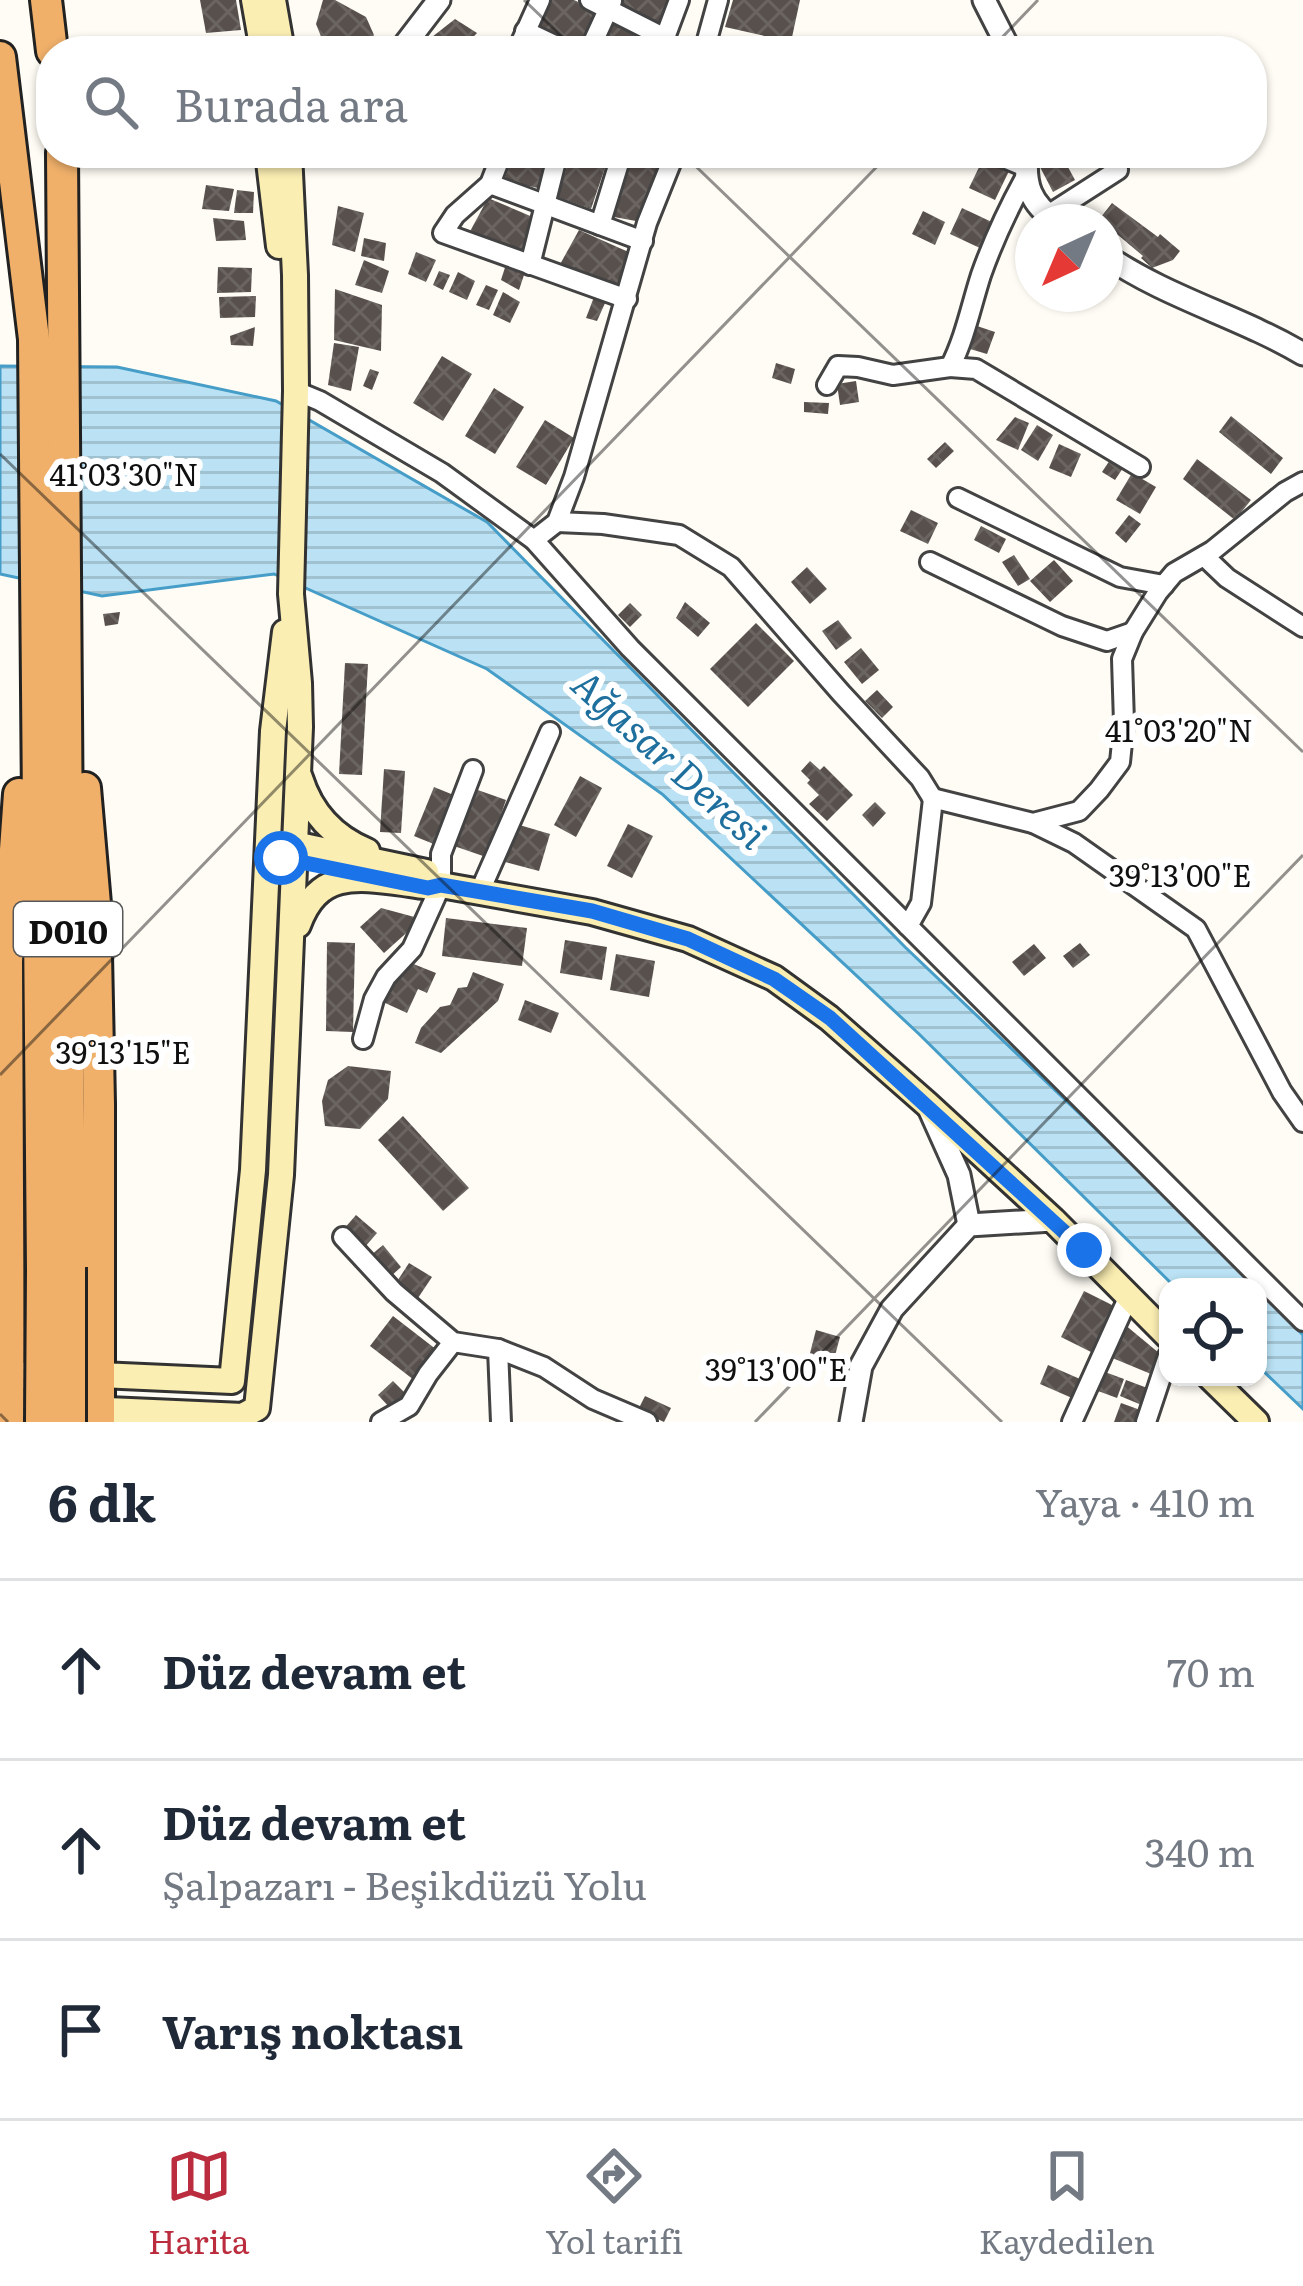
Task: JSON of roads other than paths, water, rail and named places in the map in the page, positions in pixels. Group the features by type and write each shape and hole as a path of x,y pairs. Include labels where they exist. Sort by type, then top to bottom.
{"highway":[{"path":"46,0 50,36"},
{"name":"D010","path":"0,56 49,336 66,591 56,1269 41,1422"},
{"name":"D010","path":"61,168 34,591 56,1269 90,1418"},
{"path":"9,1415 7,961 34,591"},
{"path":"66,591 95,904 100,1375 90,1418"}],"main road":[{"path":"254,0 260,36"},
{"path":"274,0 280,36"},
{"path":"270,168 295,399"},
{"path":"8,1375 232,1381 285,850 298,772 299,683 291,594 295,275 290,168"},
{"path":"9,1415 228,1419 256,1415 281,1174 292,953 275,711 291,594"},
{"path":"298,772 305,796 330,829 421,879"},
{"path":"285,850 592,911 688,939 774,979 830,1018 928,1106 1053,1220 1159,1327"},
{"path":"292,953 306,904 325,886 339,880 421,879"},
{"path":"1219,1386 1256,1422"}],"street":[{"path":"411,36 439,0"},
{"path":"523,36 539,0"},
{"path":"590,0 610,5 652,36"},
{"path":"666,36 679,0"},
{"path":"708,36 718,0"},
{"path":"984,0 1002,36"},
{"path":"596,36 610,5"},
{"path":"525,31 536,36"},
{"path":"496,168 490,184 454,215 443,233 627,299"},
{"path":"530,265 554,168"},
{"path":"600,225 617,168"},
{"path":"534,540 556,522 574,477 647,223 669,168"},
{"path":"950,367 1025,168"},
{"path":"1026,168 1038,204"},
{"path":"1072,204 1118,170"},
{"path":"490,184 643,241"},
{"path":"1123,268 1303,354"},
{"path":"827,385 838,366 893,375 950,367 976,369 1140,467"},
{"path":"295,399 320,401 442,472 534,540 630,648 1303,1322"},
{"path":"1034,823 1079,811 1120,762 1122,659 1132,632 1164,585 1174,573 1303,482"},
{"path":"958,498 1120,577 1164,585"},
{"path":"556,522 679,535 731,567 920,778 932,798 921,903 908,926"},
{"path":"1204,556 1244,591 1303,627"},
{"path":"930,562 1061,626 1107,641 1132,632"},
{"path":"480,891 550,732"},
{"path":"363,1039 374,999 386,977 412,949 421,879 441,854 472,770"},
{"path":"932,798 1034,823 1074,843 1196,929 1233,1004 1303,1122"},
{"path":"928,1106 959,1175 969,1225"},
{"path":"851,1422 861,1366 892,1309 969,1225 1053,1220"},
{"path":"343,1237 394,1292 453,1342 498,1349 544,1367 593,1399 646,1422"},
{"path":"1072,1422 1129,1297"},
{"path":"381,1422 409,1406 453,1342"},
{"path":"498,1349 501,1422"},
{"path":"228,1419 232,1381"},
{"path":"1147,1422 1159,1384"}],"water":[{"name":"Ağasar Deresi","path":"0,366 117,367 276,401 487,522 905,947 1246,1278 1166,1278 919,1034 662,794 487,669 274,574 102,596 0,574"},
{"path":"1267,1299 1303,1335 1303,1409 1267,1375"}]}
